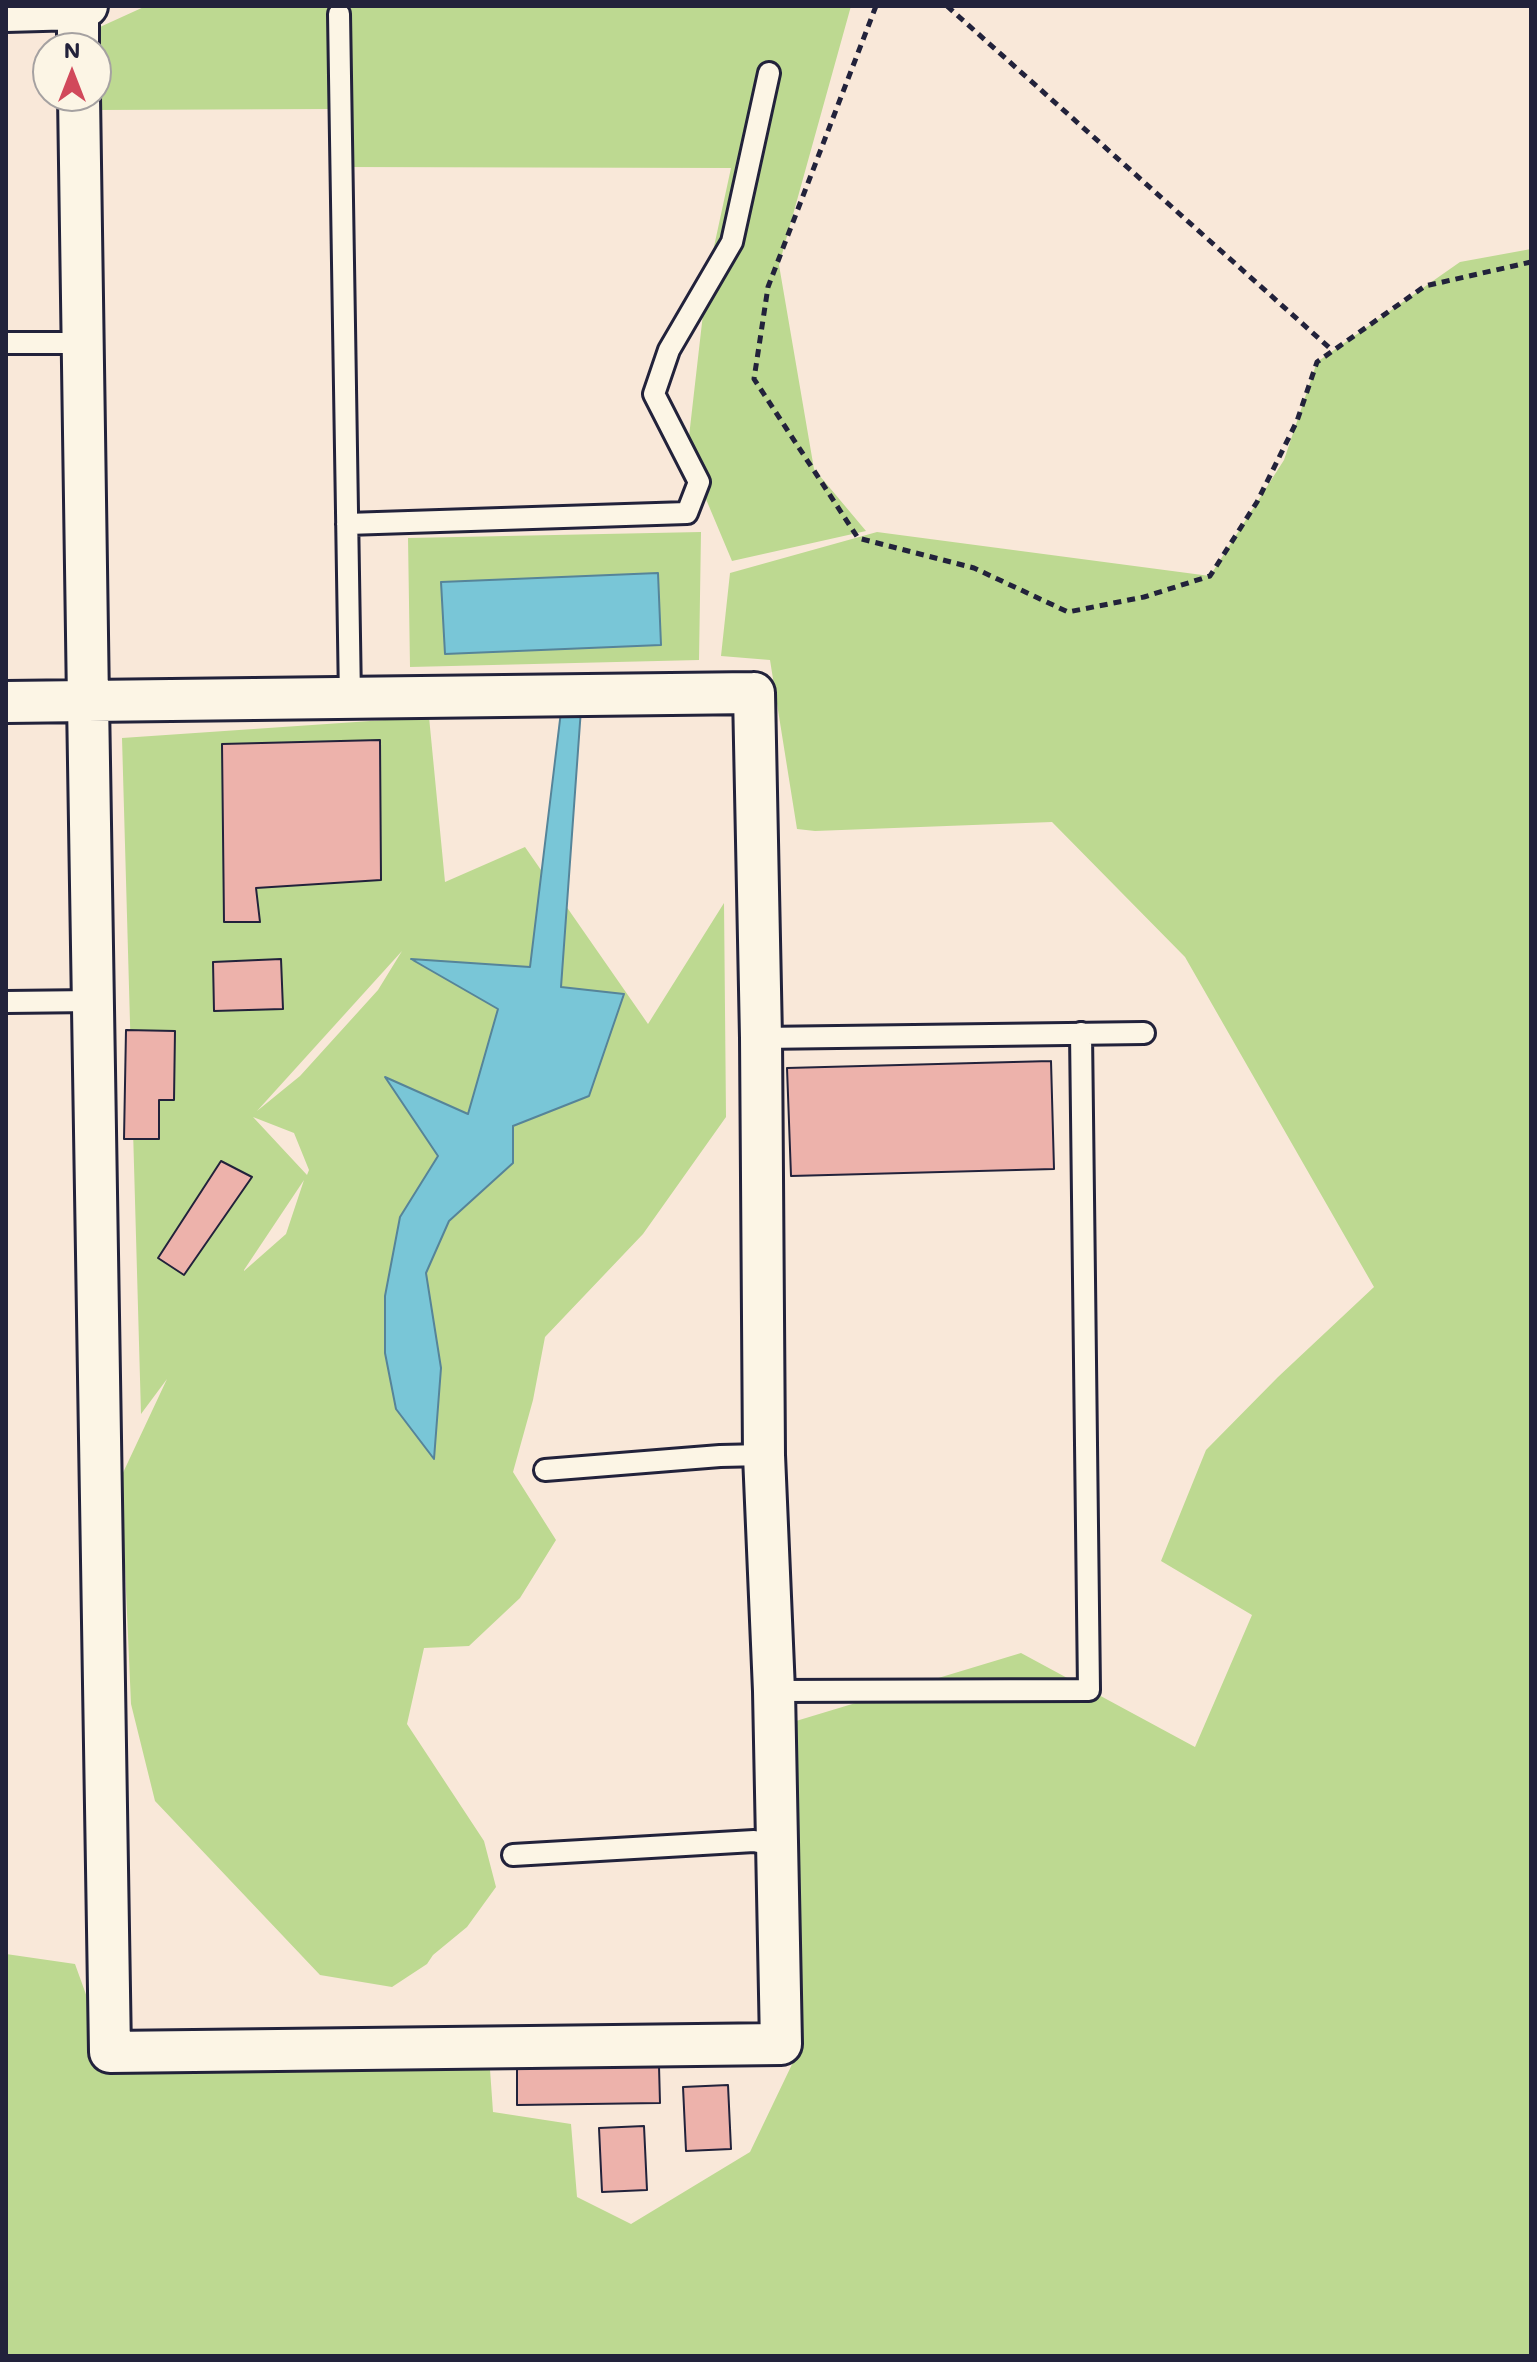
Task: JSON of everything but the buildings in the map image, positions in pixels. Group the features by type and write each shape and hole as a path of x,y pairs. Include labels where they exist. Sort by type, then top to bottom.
{"street":[{"path":"6,11 81,21"},
{"path":"6,702 88,701 350,698 754,693 761,1038 764,1455 774,1691 781,2044 110,2052 88,701 79,112"}],"lane":[{"path":"339,14 350,698"},
{"path":"347,524 687,513 699,482 654,394 669,350 732,242 769,73"},
{"path":"6,343 83,343"},
{"path":"6,1002 93,1001"},
{"path":"774,1691 1089,1690 1081,1033"},
{"path":"761,1038 1144,1033"},
{"path":"545,1470 764,1455"},
{"path":"513,1855 754,1841 777,1846"}],"path":[{"path":"876,6 768,287 754,379 858,538 974,568 1068,612 1144,597 1210,576 1257,502 1297,421 1317,362 1425,286 1531,262"},
{"path":"947,6 1333,351"}],"green space":[{"path":"146,6 851,6 779,265 814,469 866,531 732,561 687,454 707,279 731,168 346,167 328,109 112,110 112,32 89,32"},
{"path":"1531,249 1531,2356 6,2356 6,1954 75,1964 110,2061 489,2055 493,2112 571,2124 577,2197 631,2224 750,2152 796,2056 796,1721 1021,1653 1195,1747 1252,1615 1161,1561 1206,1450 1374,1287 1185,957 1052,822 815,831 797,829 770,660 721,656 730,573 877,532 1210,576 1284,460 1317,362 1460,262"},
{"path":"701,532 699,660 410,667 408,538"},
{"path":"429,717 445,882 525,847 648,1024 724,903 726,1117 643,1234 545,1337 533,1400 513,1472 556,1540 520,1598 469,1646 424,1648 407,1724 484,1841 496,1887 467,1927 433,1955 427,1964 392,1987 320,1975 155,1801 131,1704 121,1477 167,1379 141,1414 122,738","holes":["402,951 378,990 300,1076 257,1111","253,1117 294,1133 309,1170 307,1175","304,1180 286,1234 244,1271"]}],"water":[{"path":"658,573 661,645 445,654 441,582"},
{"path":"563,695 582,695 561,987 624,994 589,1096 513,1126 513,1163 449,1221 426,1273 441,1368 434,1459 396,1409 385,1353 385,1296 400,1217 438,1156 385,1077 468,1114 498,1009 411,959 530,967"}]}
